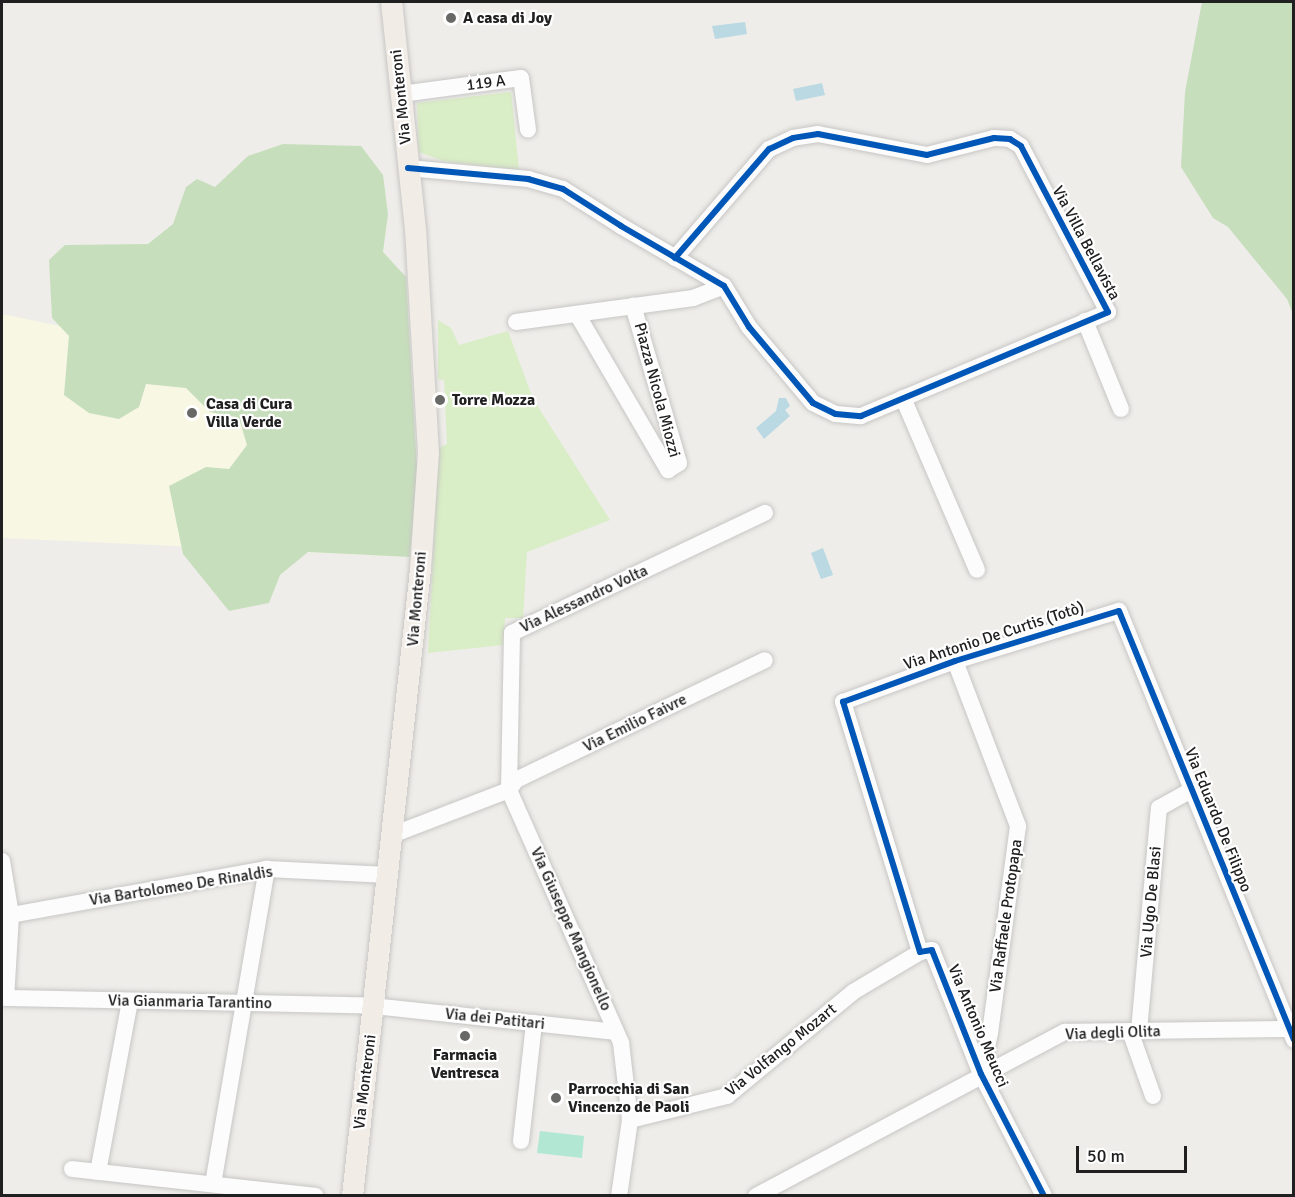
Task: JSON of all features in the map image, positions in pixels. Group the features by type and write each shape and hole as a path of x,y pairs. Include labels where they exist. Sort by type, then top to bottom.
{"main road":[{"name":"Via Monteroni","path":"352,1196 420,569 428,453 425,360 391,2"}],"street":[{"name":"119 A","path":"401,94 521,78 528,130"},
{"name":"Via Villa Bellavista","path":"408,168 528,179 563,189 675,258 724,286 749,327 813,403 836,414 861,416 1108,312 1021,146 1010,139 994,138 927,155 818,134 793,138 769,149 675,258"},
{"name":"Piazza Nicola Miozzi","path":"516,322 693,298 724,286"},
{"name":"Piazza Nicola Miozzi","path":"578,314 668,470 679,463 633,306"},
{"path":"1085,321 1121,409"},
{"path":"903,398 977,570"},
{"name":"Via Alessandro Volta","path":"509,790 512,633 765,513"},
{"name":"Via Antonio De Curtis (Totò)","path":"920,952 843,702 955,661 1119,610"},
{"name":"Via Eduardo De Filippo","path":"1119,610 1190,791 1292,1032"},
{"name":"Via Emilio Faivre","path":"509,790 516,780 765,660"},
{"name":"Via Raffaele Protopapa","path":"955,661 1018,826 990,1033 981,1074"},
{"path":"392,835 509,790"},
{"name":"Via Giuseppe Mangionello","path":"509,790 621,1042 630,1120 619,1196"},
{"name":"Via Ugo De Blasi","path":"1134,1031 1159,808 1190,791"},
{"path":"2,861 11,915"},
{"path":"213,1184 267,869"},
{"name":"Via Bartolomeo De Rinaldis","path":"11,915 267,869 388,875"},
{"name":"Via Gianmaria Tarantino","path":"11,915 6,998 373,1006"},
{"name":"Via Antonio Meucci","path":"920,952 932,950 981,1074 1044,1196"},
{"name":"Via Volfango Mozart","path":"630,1120 727,1096 853,992 920,952"},
{"path":"98,1172 130,1001"},
{"name":"Via dei Patitari","path":"373,1006 616,1032"},
{"path":"521,1141 534,1023"},
{"path":"1134,1031 1153,1096"},
{"name":"Via degli Olita","path":"756,1196 981,1074 1065,1032 1292,1032"},
{"path":"72,1169 316,1196"}],"shaded area":[{"name":"Casa di Cura Villa Verde","path":"2,314 70,328 417,470 410,557 2,538"}],"green space":[{"path":"1202,2 1293,2 1293,314 1287,299 1228,227 1213,218 1181,167 1185,92"},
{"path":"511,92 519,170 443,161 419,152 417,103"},
{"path":"283,144 361,146 383,175 388,214 383,252 406,277 417,470 410,557 308,552 280,575 269,603 229,611 183,554 169,486 206,467 229,469 247,445 239,418 210,412 186,388 146,384 139,407 119,419 89,413 64,395 69,336 52,318 49,260 65,245 148,244 173,224 186,187 197,179 215,187 248,156"},
{"path":"438,320 451,328 459,345 508,331 533,399 610,520 527,552 523,618 505,618 503,645 428,653 439,448 447,444 444,380 438,379"},
{"path":"540,1131 584,1136 582,1158 537,1153"}],"water":[{"path":"745,22 747,34 715,39 712,26"},
{"path":"822,83 825,95 796,101 793,89"},
{"path":"779,398 786,398 790,406 785,410 790,416 764,439 756,428 776,411"},
{"path":"823,548 833,575 821,579 811,553"}],"cycle path":[{"path":"408,168 528,179 563,189 621,226 724,286 749,327 813,403 836,414 861,416 1108,312 1021,146 1010,139 994,138 927,155 818,134 793,138 769,149 675,258"},
{"path":"1044,1196 981,1074 932,950 920,952 843,702 955,661 1119,611 1294,1040"}],"place":[{"name":"A casa di Joy","path":"451,18"},
{"name":"Torre Mozza","path":"440,400"},
{"name":"Casa di Cura Villa Verde","path":"192,413"},
{"name":"Farmacia Ventresca","path":"465,1036"},
{"name":"Parrocchia di San Vincenzo de Paoli","path":"556,1098"}]}
